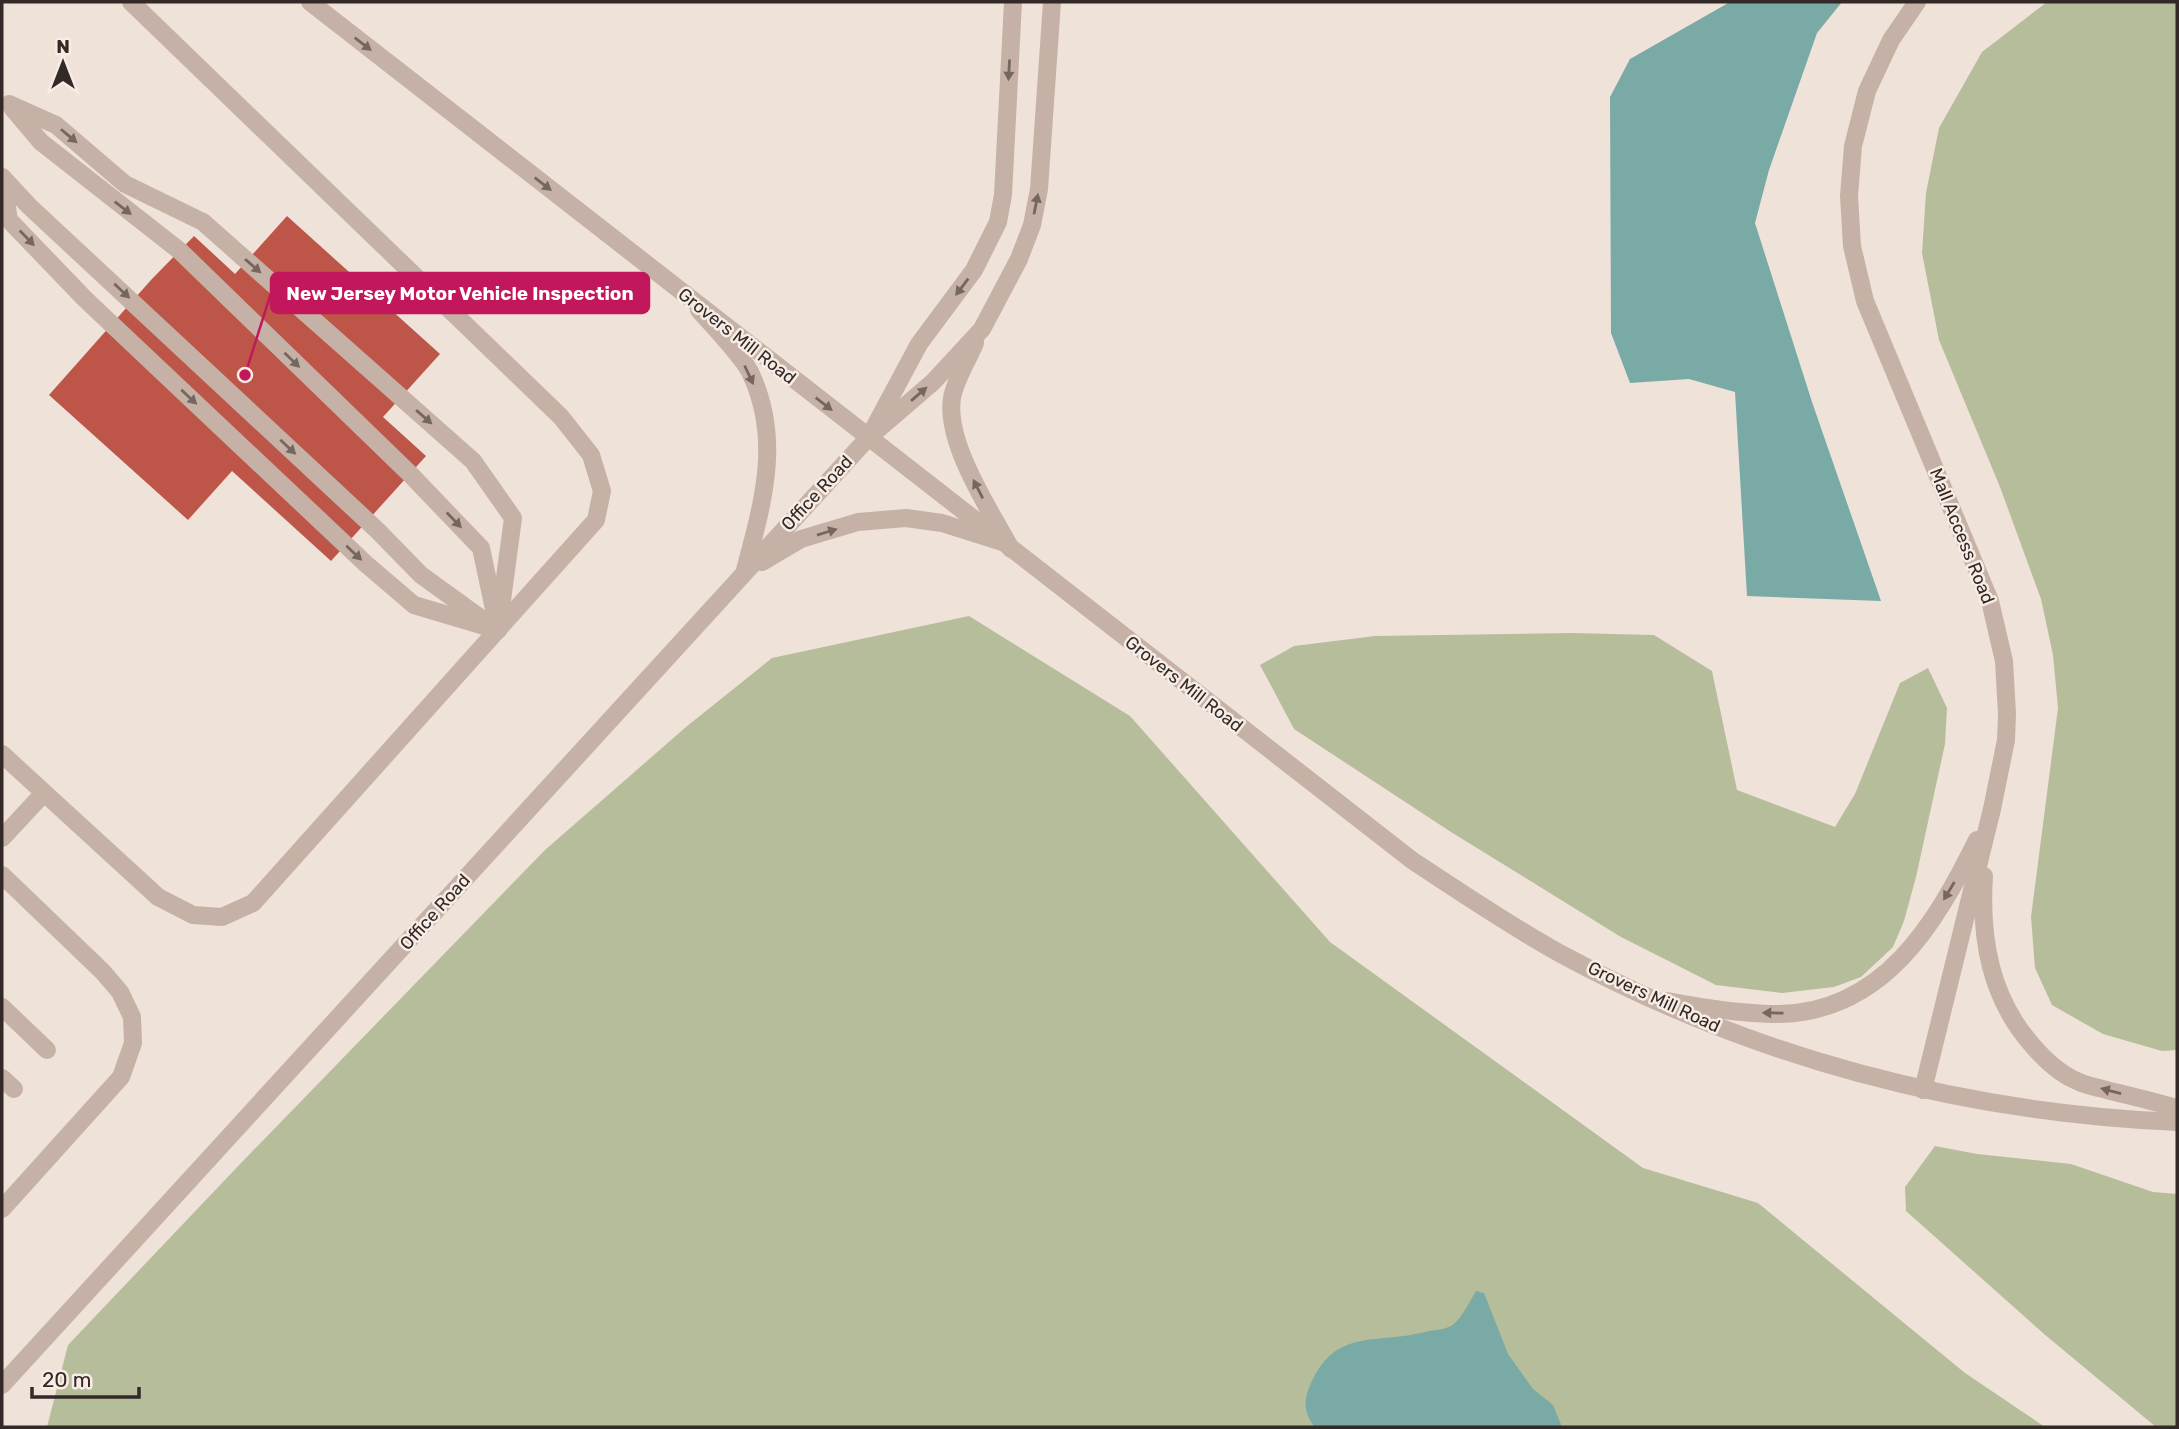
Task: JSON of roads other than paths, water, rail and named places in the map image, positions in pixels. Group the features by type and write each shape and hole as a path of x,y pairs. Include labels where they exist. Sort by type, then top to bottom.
{"street":[{"path":"2,754 158,897 193,915 222,917 253,903 498,630 596,520 602,491 591,455 561,417 136,8 116,2"},
{"name":"Grovers Mill Road","path":"310,2 1413,861 1496,916 1562,954 1651,999 1743,1037 1838,1069 1923,1090 2079,1115 2116,1120 2177,1122"},
{"path":"868,438 919,344 974,270 998,222 1003,195 1013,2"},
{"path":"1006,545 955,436 951,416 952,396 982,328 1008,282 1032,225 1039,189 1052,2"},
{"name":"Mall Access Road","path":"1917,2 1891,40 1867,91 1853,145 1849,196 1852,246 1865,301 1990,601 2004,661 2007,714 2006,740 1992,809 1923,1090"},
{"path":"5,100 41,142 180,251 410,474 481,548 498,630"},
{"path":"5,100 56,125 125,184 204,222 473,461 513,517 498,630"},
{"path":"2,177 29,206 378,530 421,575 498,630"},
{"path":"2,177 9,220 85,299 366,564 414,605 498,630"},
{"path":"693,301 749,370 768,431 764,501 744,573"},
{"path":"868,438 933,382 982,328"},
{"name":"Office Road","path":"2,1385 868,438"},
{"path":"744,573 801,539 858,522 906,517 942,523 1006,545"},
{"path":"2,838 44,793"},
{"path":"1651,999 1715,1009 1779,1014 1829,1005 1863,989 1894,967 1919,939 1958,876 1992,809"},
{"path":"1992,809 1985,859 1983,927 1992,976 2008,1011 2039,1052 2080,1083 2177,1108"},
{"path":"2,875 103,972 120,992 132,1017 133,1043 121,1077 2,1209"},
{"path":"2,1007 47,1050"}],"water":[{"path":"1730,2 1842,2 1817,33 1769,170 1755,223 1812,402 1881,601 1747,596 1735,392 1689,379 1630,383 1611,333 1610,97 1630,59"},
{"path":"1476,1291 1484,1293 1508,1354 1533,1389 1553,1405 1562,1427 1315,1427 1307,1414 1306,1398 1319,1369 1330,1355 1357,1342 1448,1327 1459,1319"}],"place":[{"name":"New Jersey Motor Vehicle Inspection","path":"245,375"}]}
